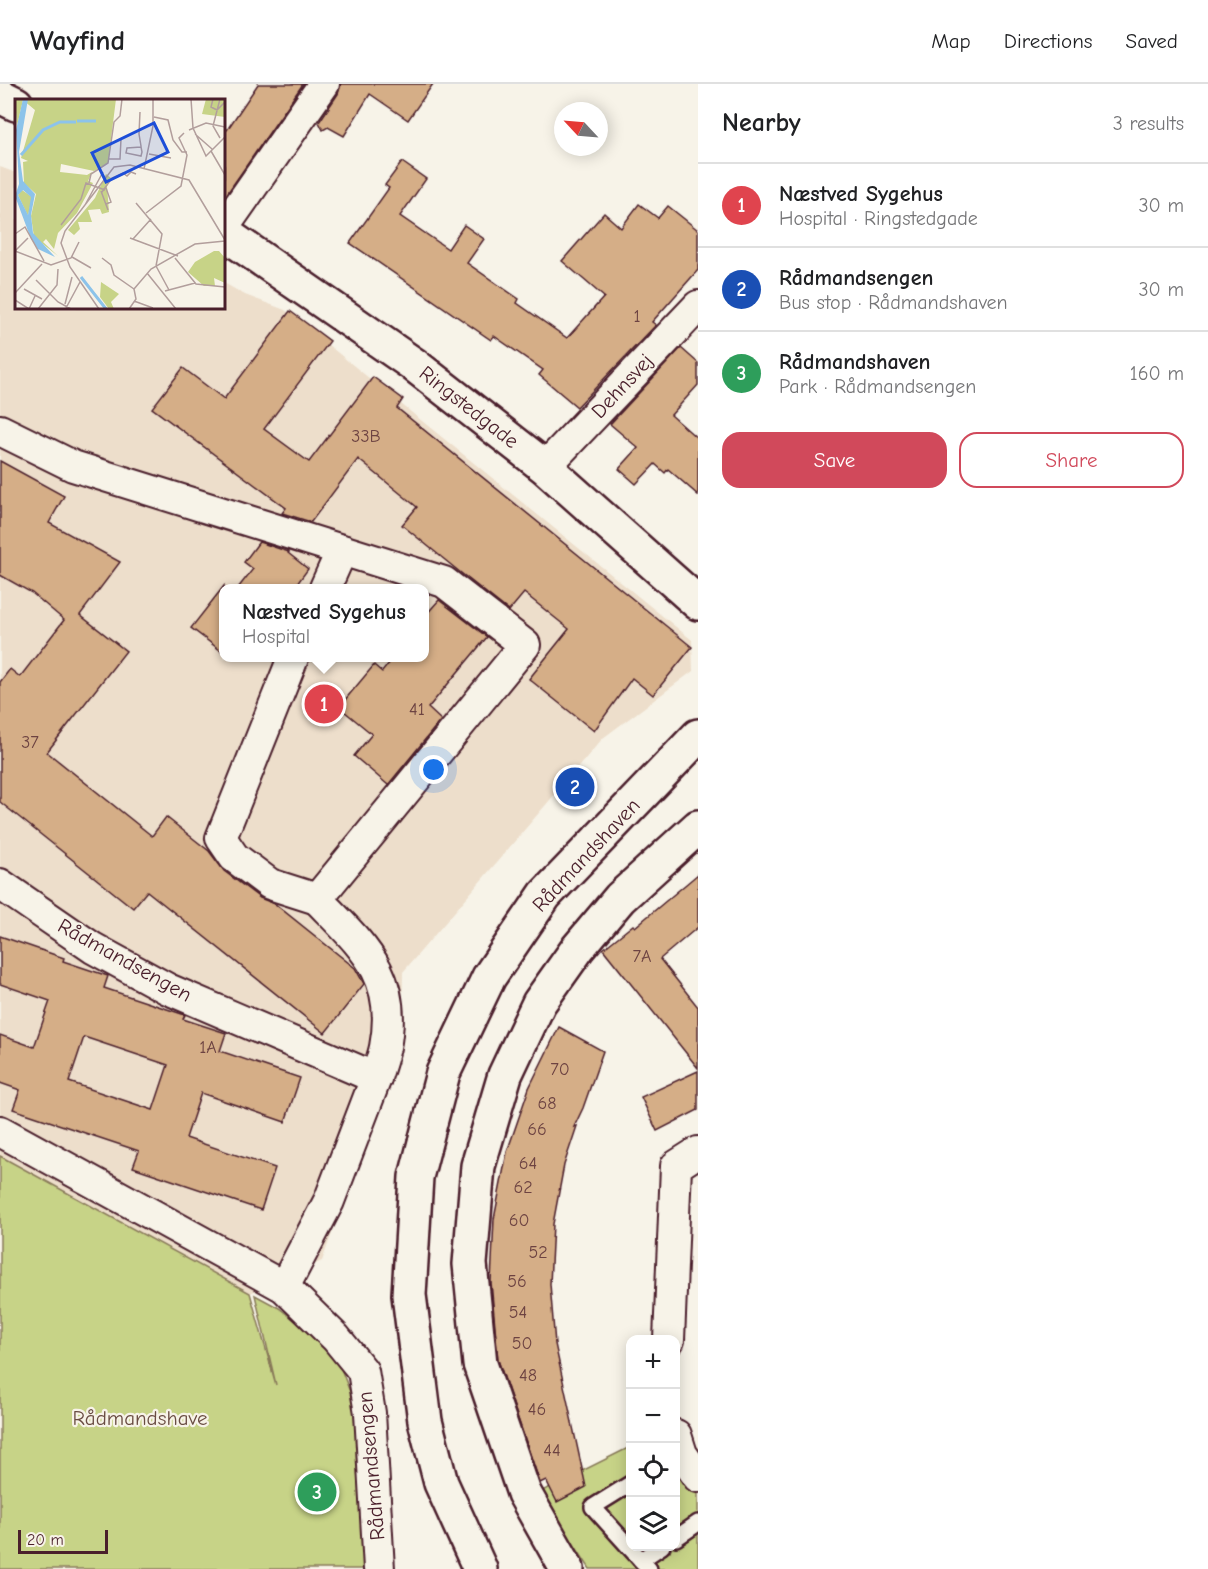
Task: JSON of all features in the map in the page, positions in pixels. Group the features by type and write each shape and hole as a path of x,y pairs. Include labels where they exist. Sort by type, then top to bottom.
{"main road":[{"path":"0,96 15,104"},
{"path":"0,117 15,124"},
{"name":"Ringstedgade","path":"225,234 413,364 545,467 698,603"},
{"name":"Rådmandshaven","path":"480,1569 441,1483 425,1421 409,1295 416,1177 443,1073 489,976 545,894 698,736"},
{"path":"567,1569 524,1493 480,1365 471,1264 478,1166 505,1075 540,1003 578,948 621,898 698,828"}],"street":[{"path":"225,226 324,84"},
{"name":"Dehnsvej","path":"545,467 698,306"},
{"path":"0,430 73,466 444,582 525,645 317,899"},
{"path":"327,584 342,550"},
{"path":"284,1287 329,1201 376,1078 385,1047 387,1023 387,998 378,970 368,953 317,899 270,884 234,857 220,838 291,662"},
{"name":"Rådmandsengen","path":"0,884 93,948 168,989 376,1078"},
{"name":"Rådmandsengen","path":"0,1131 284,1287 336,1338 363,1371 370,1413 379,1569"},
{"path":"669,1335 676,1166 698,1152"}],"lane":[{"path":"626,1486 593,1507 645,1564 657,1551"},
{"path":"680,1535 698,1523"}],"shaded area":[{"path":"0,167 15,173 15,309 225,309 225,284 245,295 285,310 692,640 693,671 603,738 403,972 402,1038 322,1261 250,1293 0,1156"}],"green space":[{"name":"Rådmandshave","path":"0,1156 250,1293 276,1385 255,1295 279,1308 334,1351 359,1415 365,1569 0,1569"},
{"path":"680,1446 698,1473 698,1569 590,1569 540,1492 626,1449 626,1551 680,1551"}],"building":[{"path":"258,84 303,84 225,197 225,129 227,130"},
{"path":"341,84 433,84 408,120 370,94 344,136 328,127 323,130 319,122 338,94"},
{"path":"402,162 426,179 400,216 448,249 464,225 484,239 467,263 519,299 517,303 567,338 604,297 562,261 604,213 621,228 639,204 658,218 668,206 698,230 698,270 652,322 656,325 577,407 539,375 543,370 494,336 491,340 350,243 389,188 385,185"},
{"path":"290,311 330,341 264,429 309,462 373,377 403,399 397,408 692,647 653,695 632,678 594,731 529,679 569,629 524,593 509,611 461,573 402,525 417,507 358,459 311,522 282,513 286,508 152,408 183,368 224,399"},
{"path":"681,348 698,363 698,385 671,415 698,439 698,495 668,469 665,473 655,464 636,484 619,469 638,448 610,424"},
{"path":"0,461 64,496 49,523 120,562 80,615 126,651 47,752 152,836 166,817 209,851 224,871 260,898 275,904 355,968 364,984 325,1033 147,891 133,908 0,802 0,682 10,669 20,677 64,620 32,593 0,575"},
{"path":"259,542 289,552 308,569 297,584 241,584 253,569 244,562"},
{"path":"219,592 219,649 191,628"},
{"path":"439,600 487,637 428,708 441,720 388,785 354,756 372,734 339,707 374,665 382,672 390,662 429,662 429,611"},
{"path":"698,874 698,927 660,959 698,1007 698,1068 603,949 633,925 635,927"},
{"path":"0,936 108,976 104,988 185,1015 183,1019 226,1033 220,1051 300,1078 285,1122 201,1093 186,1138 275,1168 261,1210 133,1167 139,1151 13,1109 20,1090 0,1083 0,1035 34,1047 50,1001 0,984","holes":["84,1037 168,1065 153,1110 69,1082"]},
{"path":"559,1027 603,1051 574,1127 577,1126 564,1165 553,1224 550,1284 555,1344 586,1487 557,1502 546,1480 540,1483 498,1360 491,1282 494,1219 507,1152 529,1088"},
{"path":"698,1071 698,1110 657,1131 641,1097"}],"place":[{"name":"Næstved Sygehus","path":"324,704"},
{"name":"Rådmandsengen","path":"575,787"},
{"name":"Rådmandshaven","path":"317,1492"}]}
